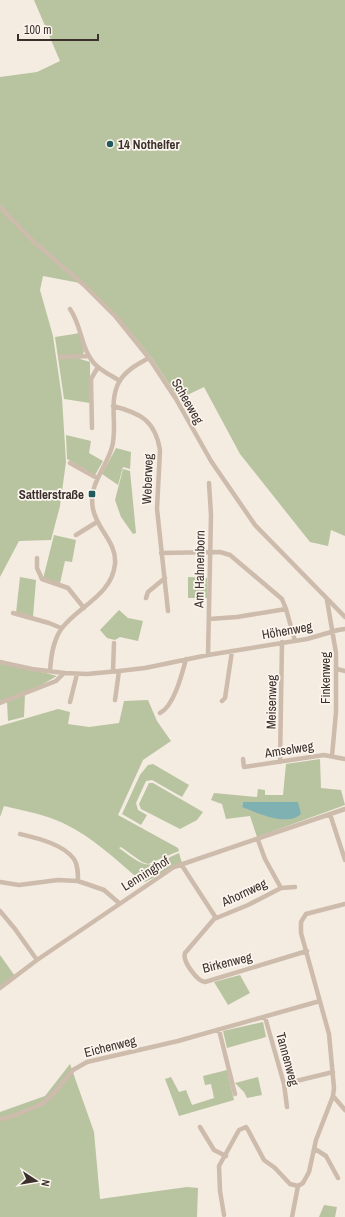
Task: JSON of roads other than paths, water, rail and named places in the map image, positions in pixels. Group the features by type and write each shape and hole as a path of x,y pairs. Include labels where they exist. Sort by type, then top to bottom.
{"street":[{"name":"Scheeweg","path":"0,207 33,241 84,285 116,317 149,358 176,399 211,461 248,515 327,600 345,617"},
{"path":"70,309 79,325 89,356 98,366 120,382"},
{"path":"60,356 89,356"},
{"path":"50,671 53,647 61,628 104,589 111,578 115,563 112,543 97,522 92,499 97,478 113,446 114,396 126,373 149,358"},
{"path":"92,428 91,379 98,366"},
{"name":"Weberweg","path":"113,406 141,416 152,427 158,440 160,450 157,509 168,611"},
{"path":"70,463 97,478"},
{"name":"Am Hahnenborn","path":"208,655 211,514 209,483"},
{"path":"76,535 97,522"},
{"path":"162,554 225,552 230,555 279,596 286,609 295,641"},
{"path":"37,558 37,568 42,579 68,588 84,608"},
{"path":"146,598 148,592 165,578"},
{"name":"Finkenweg","path":"327,600 333,631 336,669 332,756"},
{"path":"209,619 237,617 286,609"},
{"path":"13,613 61,628"},
{"name":"Höhenweg","path":"0,662 32,669 64,673 77,674 116,671 145,668 208,655 295,641 345,629"},
{"name":"Meisenweg","path":"280,762 282,642"},
{"path":"114,643 116,671 115,700"},
{"path":"222,701 225,698 232,651"},
{"path":"160,713 166,709 175,692 186,659"},
{"path":"336,669 345,671"},
{"path":"0,703 56,681 64,673"},
{"path":"70,702 77,674"},
{"name":"Amselweg","path":"243,759 244,767 324,755 345,760"},
{"name":"Lenninghof","path":"0,988 37,960 167,870 345,809"},
{"path":"330,814 345,860"},
{"path":"20,834 54,845 70,854 76,864 78,880"},
{"name":"Ahornweg","path":"258,840 265,859 281,888"},
{"path":"181,864 216,918"},
{"path":"0,882 28,885 58,880 78,880 104,890 119,903"},
{"name":"Ahornweg","path":"216,918 248,905 281,888 295,887"},
{"path":"224,1215 220,1191 219,1166 226,1156 239,1130 246,1127 264,1160 275,1168 290,1184 298,1186 304,1183 308,1176 317,1136 333,1096 333,1072 329,1034 300,925 303,917 318,910 345,904"},
{"path":"0,911 37,960"},
{"name":"Birkenweg","path":"216,918 184,955 184,959 200,981 208,981 307,951"},
{"name":"Eichenweg","path":"0,1119 31,1110 42,1104 53,1094 71,1072 83,1064 219,1030 320,1002"},
{"name":"Tannenweg","path":"265,1017 284,1084 288,1107"},
{"path":"219,1030 235,1094"},
{"path":"284,1084 333,1072"},
{"path":"333,1096 345,1110"},
{"path":"200,1127 214,1150 226,1156"},
{"path":"315,1149 326,1156 338,1178"},
{"path":"292,1217 298,1186"}],"water":[{"path":"243,802 298,802 301,814 295,818 288,819 272,818 242,807"}],"place":[{"name":"14 Nothelfer","path":"110,144"},
{"name":"Sattlerstraße","path":"92,494"}]}
